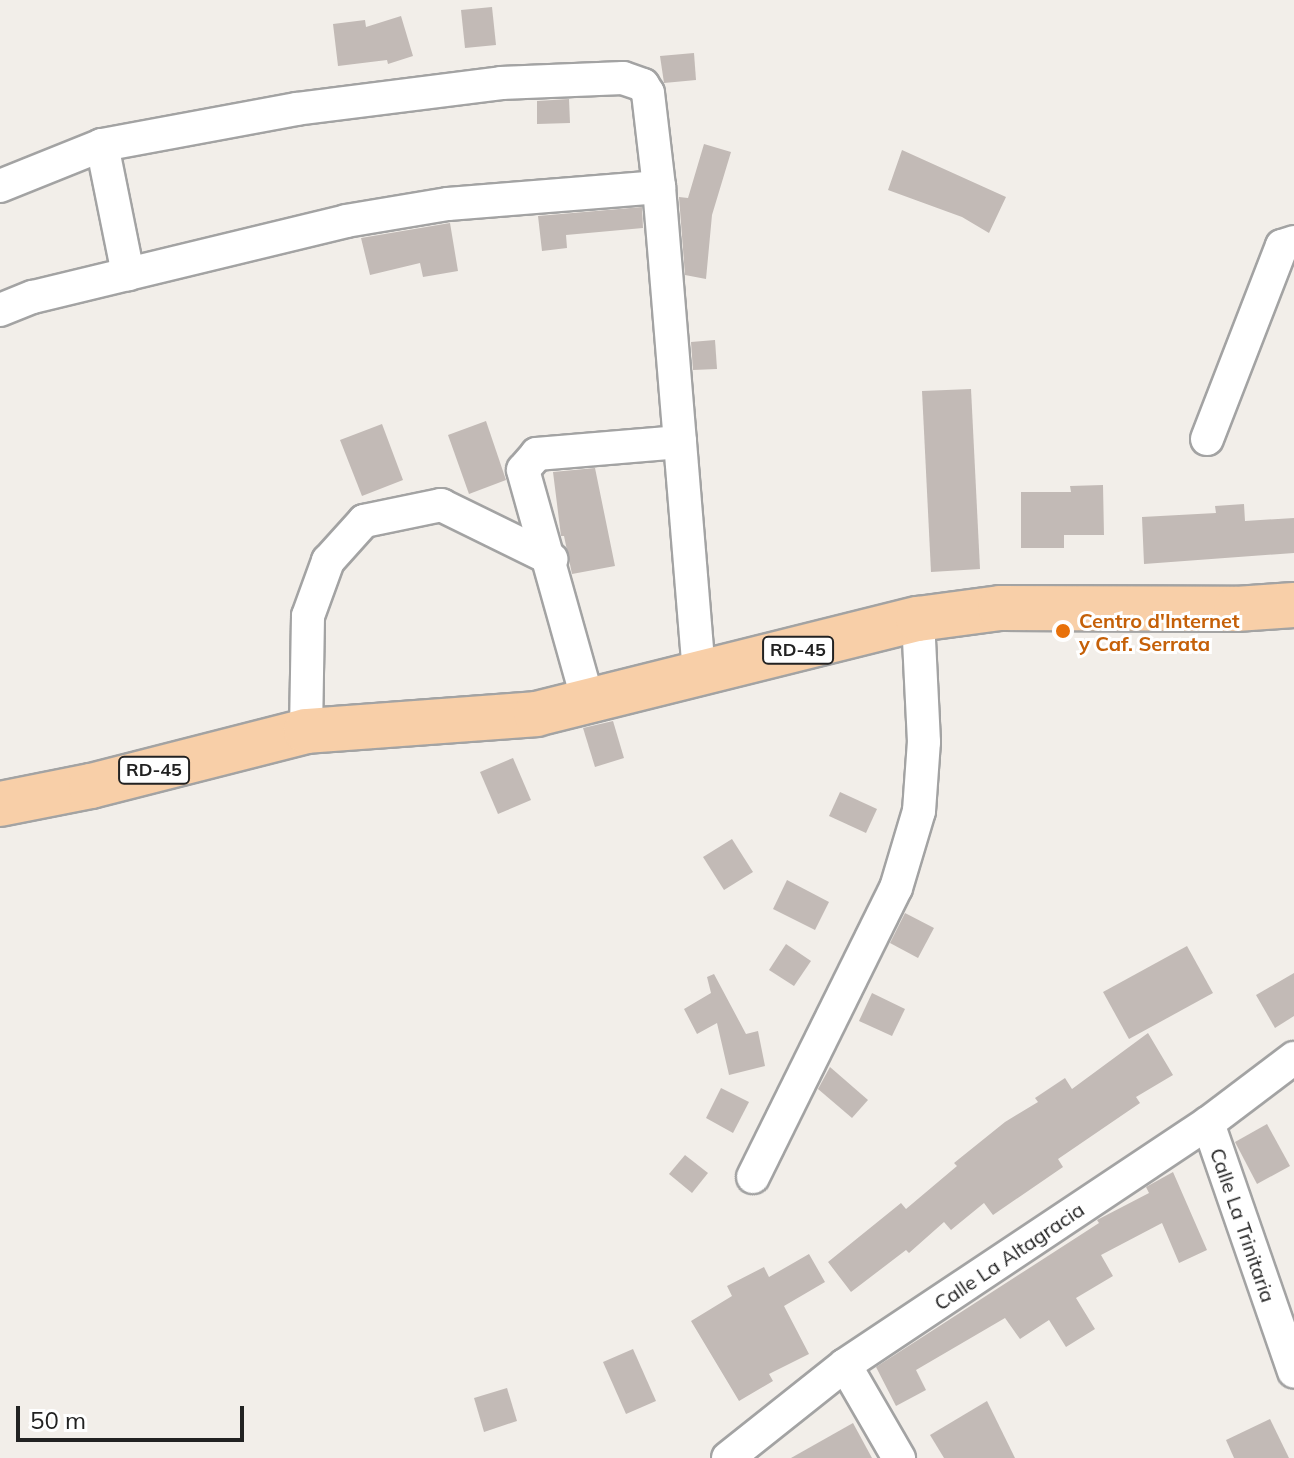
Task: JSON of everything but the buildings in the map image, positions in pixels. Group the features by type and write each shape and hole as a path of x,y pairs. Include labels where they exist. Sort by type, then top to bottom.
{"main road":[{"name":"RD-45","path":"0,804 91,786 306,731 536,714 918,619 1000,608 1236,609 1294,605"}],"street":[{"path":"0,186 102,145 296,109 501,83 636,80 648,93 659,187 699,675"},
{"path":"102,145 128,274"},
{"path":"0,310 33,297 346,221 448,204 659,187"},
{"path":"1207,439 1282,246 1294,242"},
{"path":"588,702 551,559 523,470 537,454 680,442"},
{"path":"306,731 308,616 328,561 364,521 441,505 551,559"},
{"path":"753,1177 896,888 919,811 924,742 918,619"},
{"name":"Calle La Altagracia","path":"728,1458 845,1365 1208,1123 1294,1058"},
{"name":"Calle La Trinitaria","path":"1208,1123 1294,1372"},
{"path":"845,1365 899,1458"}],"place":[{"name":"Centro d'Internet y Caf. Serrata","path":"1063,631"}]}
